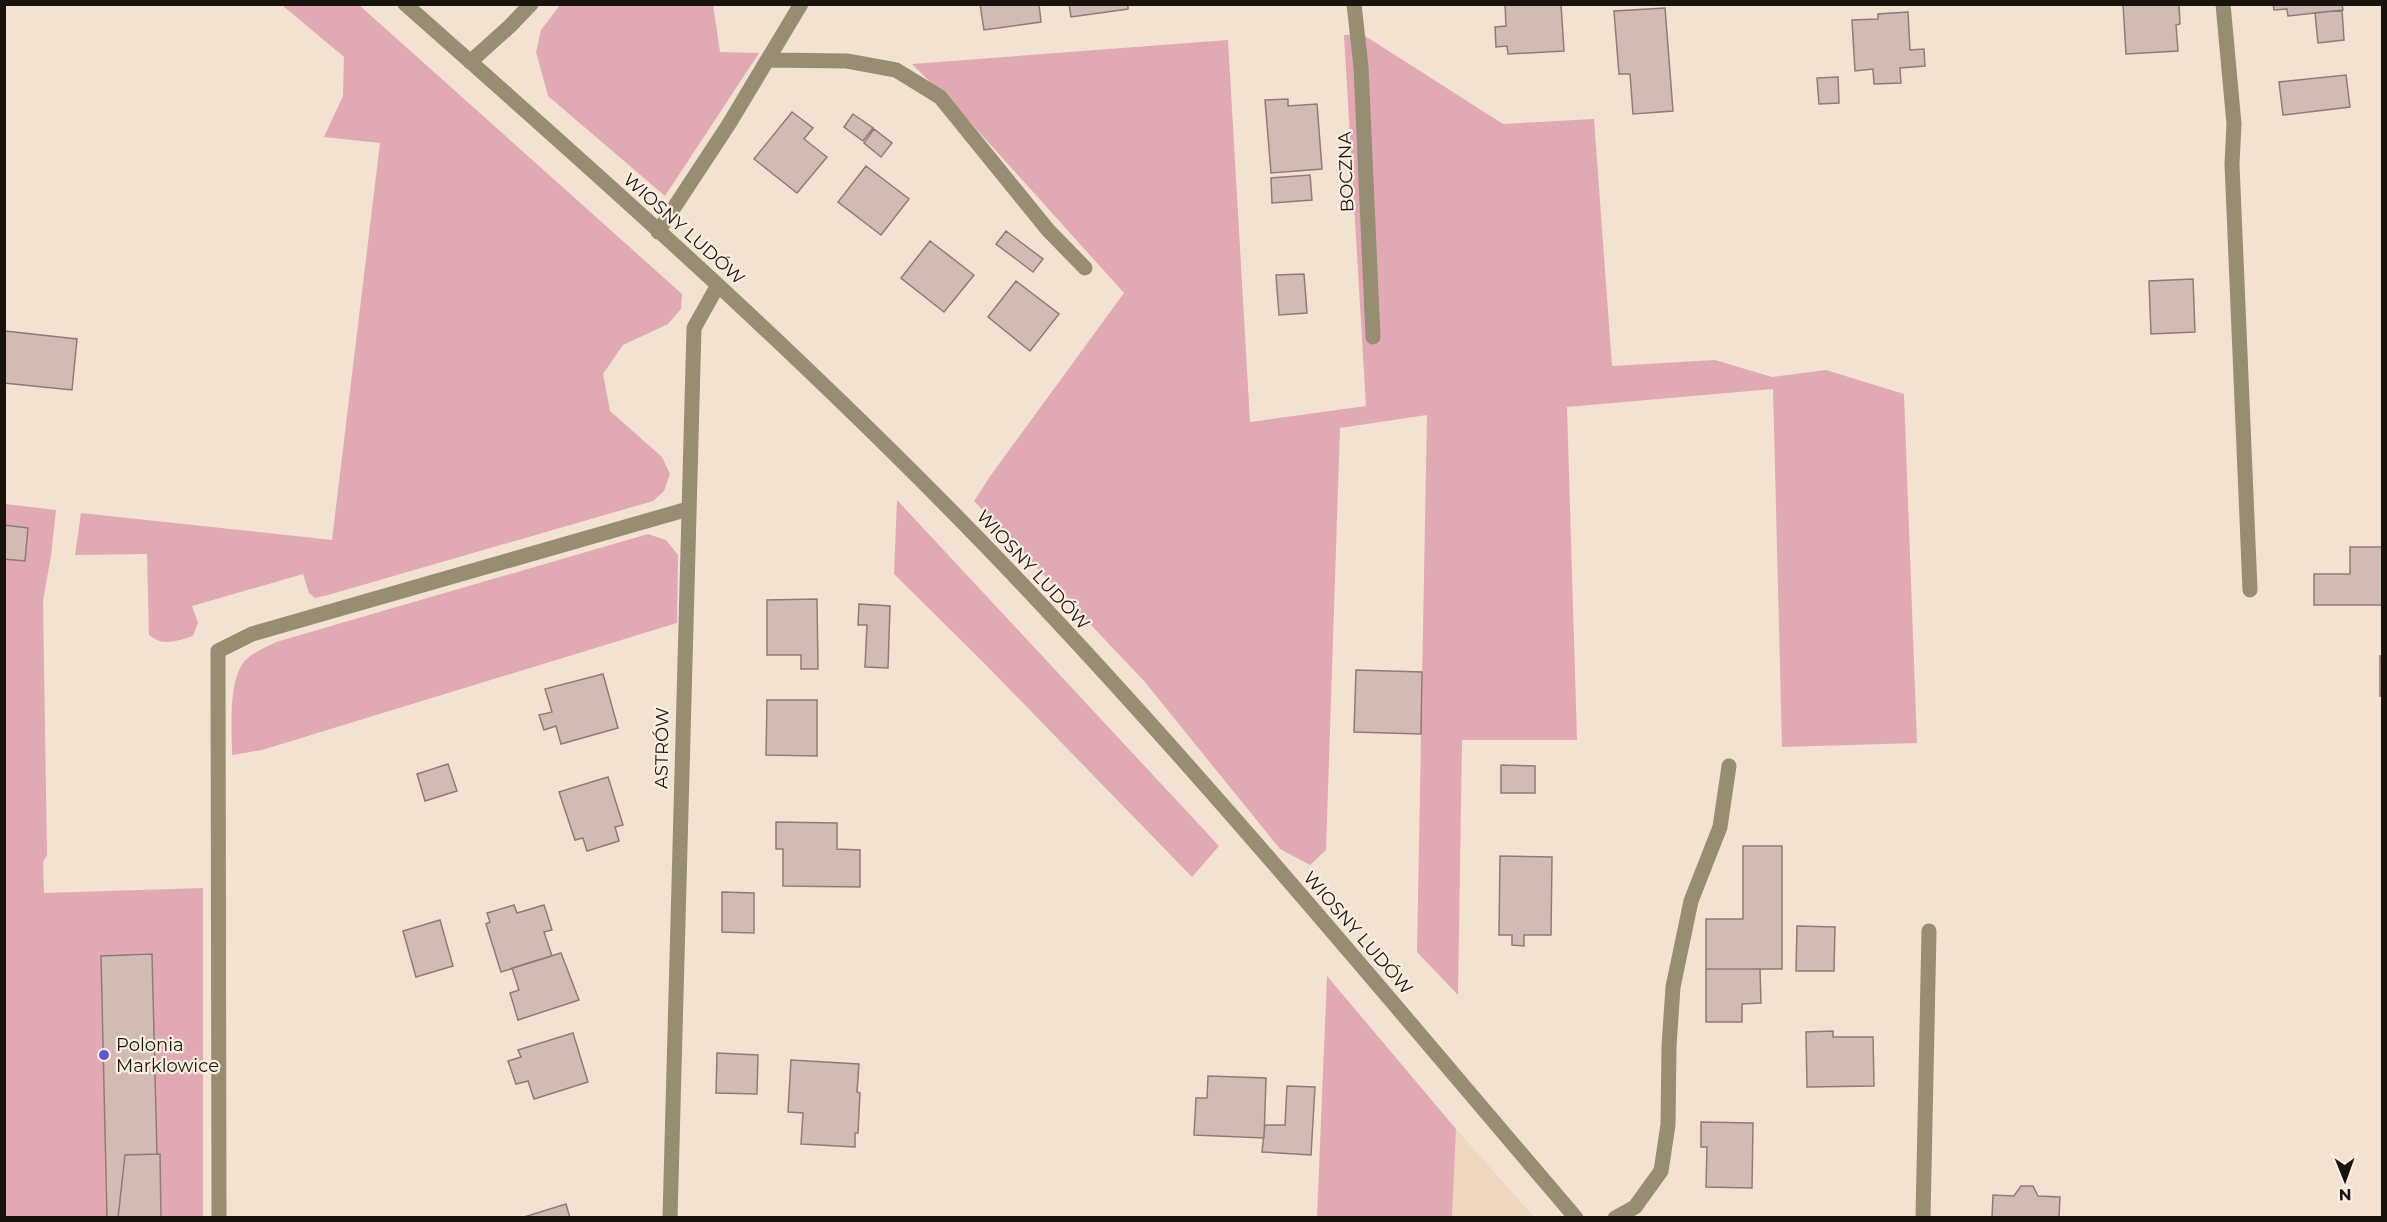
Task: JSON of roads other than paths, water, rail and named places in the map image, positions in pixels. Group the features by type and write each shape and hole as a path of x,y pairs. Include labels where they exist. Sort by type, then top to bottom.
{"street":[{"name":"WIOSNY LUDÓW","path":"405,4 718,285 893,453 1024,586 1232,815 1576,1218"},
{"path":"470,62 531,4"},
{"path":"658,232 769,60 801,4"},
{"name":"BOCZNA","path":"1354,4 1361,67 1373,337"},
{"path":"2223,4 2234,124 2232,164 2250,590"},
{"path":"769,60 847,61 896,70 940,97 1048,230 1085,268"},
{"name":"ASTRÓW","path":"670,1218 694,328 718,285"},
{"path":"219,1218 218,651 252,634 688,509"},
{"path":"1615,1218 1635,1207 1661,1171 1668,1125 1672,987 1691,901 1720,827 1729,766"},
{"path":"1923,1218 1929,931"}],"place":[{"name":"Polonia Marklowice","path":"104,1055"}]}
